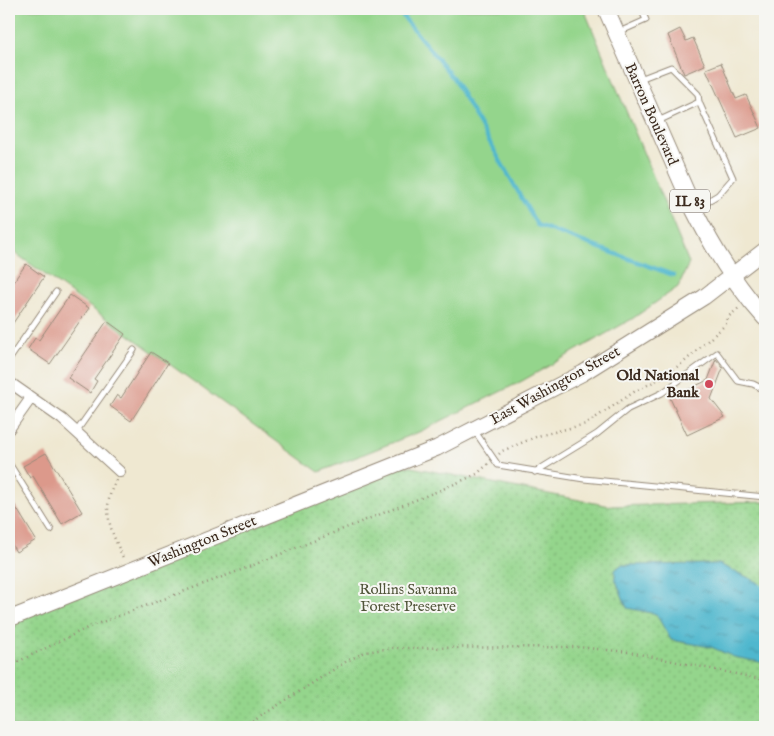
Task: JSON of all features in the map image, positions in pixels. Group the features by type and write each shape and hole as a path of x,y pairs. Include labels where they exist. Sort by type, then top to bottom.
{"main road":[{"name":"Barron Boulevard","path":"606,9 694,210 732,276 749,301 765,318"},
{"path":"732,276 765,250"},
{"name":"East Washington Street","path":"396,464 437,448 474,430 583,373 704,297 732,276"},
{"name":"Washington Street","path":"9,619 396,464"}],"street":[{"path":"9,382 62,419 120,472"},
{"path":"9,429 32,398"}],"lane":[{"path":"616,33 646,20 641,9"},
{"path":"636,81 671,67 698,94 699,102 733,178 718,195 694,210"},
{"path":"655,122 699,102"},
{"path":"9,360 56,292"},
{"path":"76,432 134,350"},
{"path":"535,472 597,434 628,410 662,393 716,353 738,381 753,384 765,390"},
{"path":"474,430 498,464 535,472 584,479 765,497"},
{"path":"9,463 52,530"}],"path":[{"path":"9,666 89,627 241,570 452,486 477,474 502,451 538,436 586,424 684,362 724,327 728,317"},
{"path":"120,472 109,493 107,504 109,524 128,570"},
{"path":"244,727 346,661 365,652 393,648 577,647 629,652 765,680"}],"green space":[{"path":"9,9 584,9 689,263 678,287 632,319 522,381 419,432 319,472 11,250 9,245"},
{"name":"Rollins Savanna Forest Preserve","path":"396,464 610,506 765,502 765,727 9,727 9,619"}],"water":[{"path":"719,564 758,582 765,589 765,663 734,657 711,647 671,640 656,614 627,608 615,578 615,570 621,565"}],"building":[{"path":"680,29 686,41 693,38 705,65 684,74 668,35"},
{"path":"721,63 736,99 746,95 761,128 737,138 706,69"},
{"path":"26,264 44,277 9,329 9,293 13,287 11,285"},
{"path":"70,295 89,308 50,364 28,349 35,338 39,340"},
{"path":"107,321 125,334 94,379 97,381 90,393 68,378"},
{"path":"151,352 168,363 131,421 110,406 117,395 121,398"},
{"name":"Old National Bank","path":"716,359 723,368 711,399 725,417 687,435 670,398 708,380"},
{"path":"46,453 82,512 62,524 33,476 30,478 23,466"},
{"path":"9,496 36,540 16,552 9,540"}],"waterway":[{"path":"397,9 453,78 537,225 673,275"}],"place":[{"name":"Old National Bank","path":"709,384"}]}
